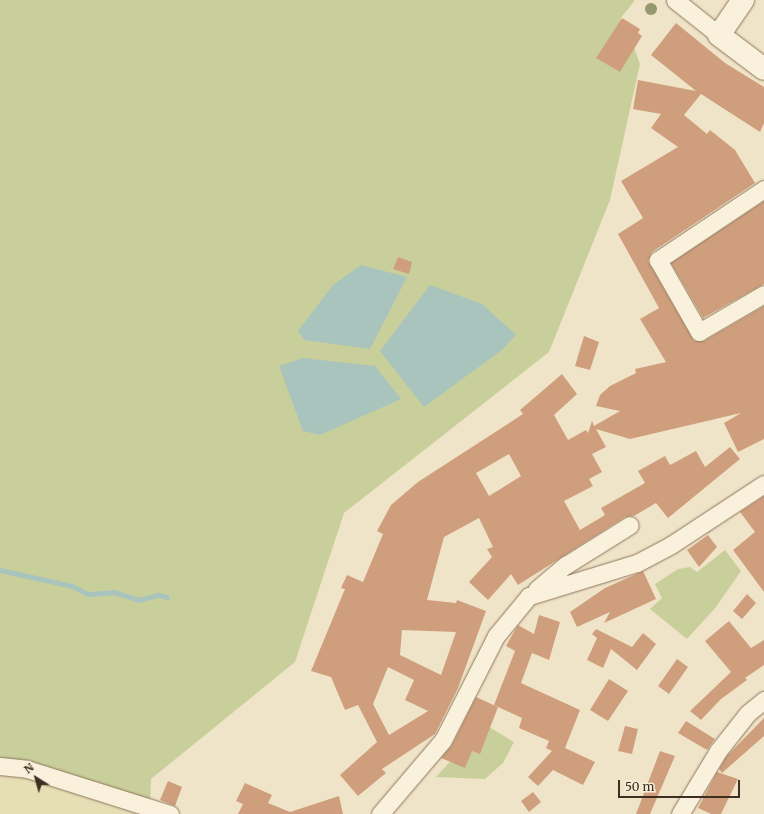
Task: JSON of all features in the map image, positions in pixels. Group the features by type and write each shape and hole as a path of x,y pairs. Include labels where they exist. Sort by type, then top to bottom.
{"main road":[{"path":"740,6 719,35 764,69"}],"street":[{"path":"675,0 719,35"},
{"path":"763,189 662,254 658,263 699,332 764,294"},
{"path":"529,596 637,563 671,545 764,484"},
{"path":"380,814 443,740 496,636 529,596 566,565 630,525"},
{"path":"680,814 718,751 748,714 764,700"},
{"path":"0,766 27,769 170,814"}],"shaded area":[{"path":"0,766 150,814 0,814"}],"green space":[{"path":"0,0 635,0 620,19 624,21 640,64 610,200 549,352 344,513 295,662 151,779 150,806 0,766"},
{"path":"725,550 741,571 716,607 687,639 650,609 662,598 655,584 678,569 690,567 697,572"},
{"path":"484,724 514,742 503,763 485,779 436,777"}],"water":[{"path":"361,265 407,277 370,349 304,340 298,331 333,285"},
{"path":"430,285 482,304 516,335 502,350 424,407 380,351"},
{"path":"303,358 375,366 401,399 320,435 303,431 279,366"}],"building":[{"path":"622,18 640,29 638,33 642,36 620,72 596,58"},
{"path":"676,23 725,63 764,87 764,123 760,132 701,94 684,115 707,134 710,130 735,150 755,183 652,252 648,261 694,341 704,341 764,306 764,439 738,452 724,423 741,413 630,439 596,429 606,447 592,454 602,472 589,479 593,486 564,501 580,530 605,515 601,508 645,483 638,471 665,456 670,465 696,451 705,467 730,447 740,459 668,518 656,503 634,516 625,517 518,585 511,574 488,600 469,582 492,557 487,549 493,547 479,518 444,537 427,600 456,603 457,600 486,611 458,688 435,734 382,769 386,773 358,796 340,775 377,742 358,705 345,710 331,677 311,671 345,589 341,588 347,575 363,582 383,534 377,531 391,505 418,482 523,414 520,410 562,374 577,394 554,415 568,440 586,430 588,433 592,421 594,426 620,411 596,406 600,395 610,386 636,373 635,369 666,362 640,319 659,308 618,234 643,218 621,181 678,147 651,128 661,114 633,109 638,80 696,91 651,55","holes":["509,454 521,476 489,496 476,473","402,630 456,632 441,675 400,655","388,667 414,680 405,700 428,711 389,735 373,704"]},
{"path":"764,201 764,284 703,318 671,263"},
{"path":"398,257 412,262 409,274 393,269"},
{"path":"584,336 599,342 590,370 575,366"},
{"path":"764,496 764,592 733,550 755,532 740,512"},
{"path":"708,535 717,547 699,567 687,550"},
{"path":"643,571 656,599 604,623 610,612 577,627 570,612 605,588"},
{"path":"747,594 756,603 742,619 733,611"},
{"path":"539,615 560,622 549,660 532,653 521,683 580,710 565,748 595,762 583,785 553,770 538,786 528,777 552,751 546,748 549,741 519,728 522,718 494,705 515,651 506,646 518,625 534,634"},
{"path":"729,621 751,648 764,640 764,665 745,678 747,680 721,699 701,720 690,711 731,672 705,641"},
{"path":"596,629 632,647 643,633 656,644 637,670 611,649 603,668 587,660 597,638 592,634"},
{"path":"677,659 688,667 669,694 658,686"},
{"path":"609,679 628,691 608,721 590,710"},
{"path":"476,697 498,707 480,754 472,751 465,768 441,758 452,745"},
{"path":"764,718 764,736 722,773 719,769 726,757"},
{"path":"686,721 715,739 707,750 678,733"},
{"path":"625,726 638,729 632,754 618,751"},
{"path":"660,751 675,756 650,814 636,814"},
{"path":"717,772 738,779 721,814 711,814 698,808"},
{"path":"168,781 182,787 175,806 160,800"},
{"path":"245,783 272,795 268,803 290,812 339,796 343,814 238,814 243,804 236,801"},
{"path":"533,792 541,802 529,812 521,801"}],"waterway":[{"path":"0,570 72,586 88,594 114,592 138,600 158,595 167,597"}]}
